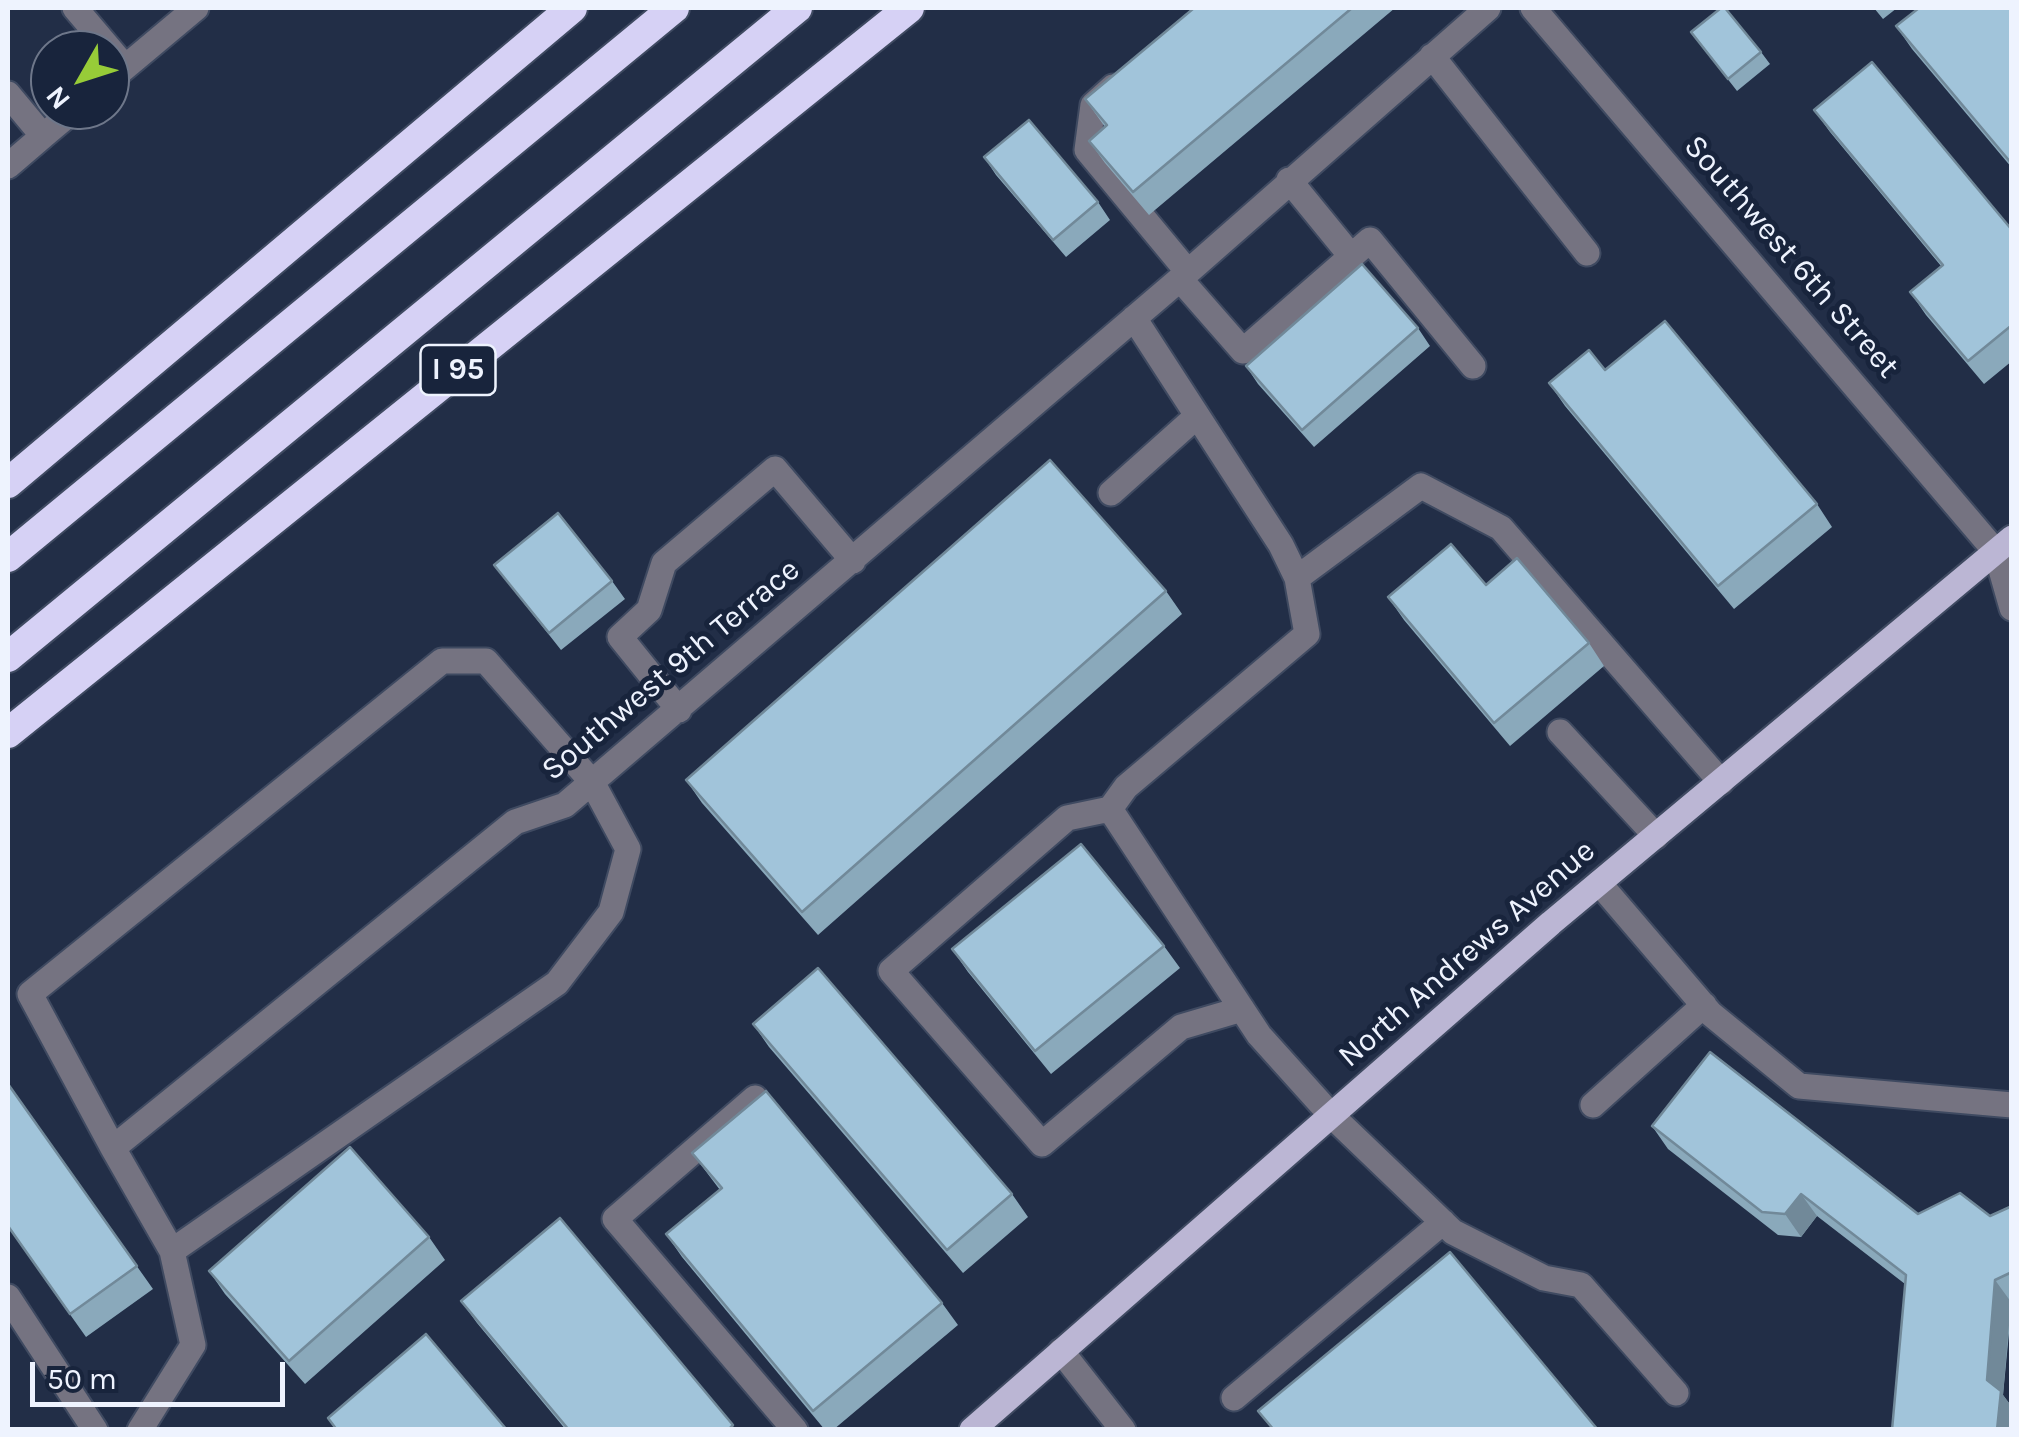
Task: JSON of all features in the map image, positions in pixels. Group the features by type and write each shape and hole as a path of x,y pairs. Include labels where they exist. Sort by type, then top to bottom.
{"highway":[{"path":"8,483 572,8"},
{"path":"8,557 674,8"},
{"path":"8,657 798,8"},
{"name":"I 95","path":"8,732 908,8"}],"main road":[{"name":"North Andrews Avenue","path":"972,1430 1598,883 2006,552"}],"street":[{"path":"76,8 90,30"},
{"path":"130,64 196,8"},
{"name":"Southwest 6th Street","path":"1533,8 2006,552 2012,608"},
{"name":"Southwest 9th Terrace","path":"113,1148 515,822 565,805 1184,275 1482,10"},
{"path":"1432,56 1587,253"},
{"path":"1134,68 1093,104 1087,150 1243,351 1370,240 1473,366"},
{"path":"8,94 43,136"},
{"path":"8,166 50,130"},
{"path":"1289,180 1352,256"},
{"path":"1134,318 1297,578 1307,634 1126,787 1110,809 1067,818 891,971 1042,1144 1180,1026 1242,1008"},
{"path":"1111,493 1197,416"},
{"path":"679,710 620,637 649,610 664,563 775,470 853,560"},
{"path":"1297,578 1421,486 1501,528 1721,782"},
{"path":"140,1430 193,1345 172,1251 30,994 442,660 486,662 592,782 628,849 611,912 557,983 172,1251"},
{"path":"1560,732 1656,836"},
{"path":"1110,809 1242,1008 1330,1114 1443,1222 1544,1278 1581,1285 1676,1393"},
{"path":"1598,883 1704,1006 1799,1086 2012,1105"},
{"path":"1593,1105 1704,1006"},
{"path":"754,1098 615,1219 796,1430"},
{"path":"1234,1398 1443,1222"},
{"path":"8,1297 95,1430"},
{"path":"1061,1351 1123,1430"}],"building":[{"path":"1194,8 1352,8 1133,192 1089,141 1107,125 1085,99"},
{"path":"1721,8 1761,52 1728,79 1691,32"},
{"path":"1919,8 2012,8 2012,164 1896,26"},
{"path":"1872,62 2012,230 2012,325 1968,361 1910,292 1943,265 1814,110"},
{"path":"1029,120 1098,202 1053,240 984,157"},
{"path":"1362,264 1418,328 1302,430 1246,366"},
{"path":"1665,321 1817,504 1718,586 1549,383 1589,350 1605,370"},
{"path":"1050,460 1166,591 802,912 686,780"},
{"path":"558,513 612,581 549,633 494,565"},
{"path":"1451,544 1486,585 1517,558 1589,643 1494,723 1388,597"},
{"path":"1081,844 1164,946 1035,1051 952,949"},
{"path":"818,968 1012,1194 947,1250 753,1024"},
{"path":"1710,1052 1918,1214 1960,1193 1990,1216 2012,1206 2012,1272 1995,1280 1987,1380 2001,1391 1997,1430 1892,1430 1906,1275 1801,1194 1785,1214 1762,1212 1652,1126"},
{"path":"8,1084 137,1266 70,1314 8,1226"},
{"path":"766,1091 942,1303 813,1411 666,1234 722,1188 692,1153"},
{"path":"350,1147 429,1237 289,1361 209,1271"},
{"path":"560,1218 733,1425 728,1430 569,1430 461,1301"},
{"path":"1450,1252 1598,1430 1274,1430 1258,1411"},
{"path":"426,1334 507,1430 337,1430 328,1418"}]}
